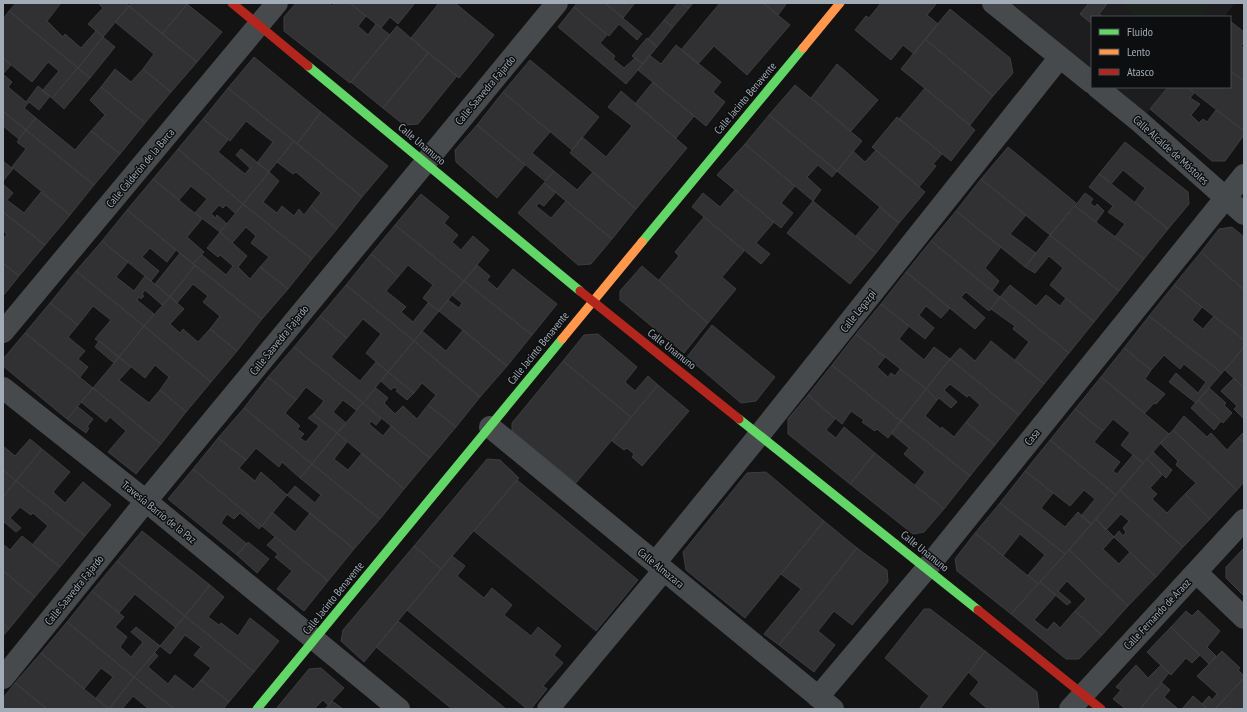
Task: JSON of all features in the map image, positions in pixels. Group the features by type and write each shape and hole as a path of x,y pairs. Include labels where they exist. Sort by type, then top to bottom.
{"street":[{"name":"Calle Unamuno","path":"232,3 592,301 927,568 1077,702 1101,709"},
{"name":"Calle Calderón de la Barca","path":"3,332 277,3"},
{"name":"Calle Saavedra Fajardo","path":"3,678 146,501 557,3"},
{"name":"Calle Jacinto Benavente","path":"257,709 592,301 840,3"},
{"path":"993,3 1091,82"},
{"name":"Calle Legazpi","path":"548,709 659,567 760,434 1060,57"},
{"name":"Calle Alcalde de Móstoles","path":"1098,88 1140,122 1244,214"},
{"name":"Casa","path":"826,703 927,568 1244,176"},
{"name":"Travesía Barrio de la Paz","path":"3,388 146,501 399,709"},
{"name":"Calle Almazara","path":"490,427 826,703"},
{"name":"Calle Fernando de Araoz","path":"1077,702 1244,520"},
{"path":"1196,572 1244,618"}],"shaded area":[{"path":"993,3 1235,3 1225,16 1091,16 1091,82"},
{"path":"1121,3 1210,3 1200,16 1137,16"},
{"path":"1098,88 1167,88 1140,122"}],"building":[{"path":"16,3 61,3 47,21 63,37 65,34 81,48 96,31 103,37 78,68 9,11"},
{"path":"98,3 125,3 129,6 103,37 88,24 103,8"},
{"path":"131,3 187,4 162,34 129,6"},
{"path":"296,3 329,3 332,6 335,3 350,3 366,16 358,26 368,35 376,24 390,35 350,83 284,31 284,17"},
{"path":"350,3 415,3 398,24 390,17 381,28"},
{"path":"439,3 455,3 494,35 459,78 411,38"},
{"path":"577,3 605,3 642,34 637,40 619,24 609,36 574,7"},
{"path":"605,3 635,3 623,18"},
{"path":"678,3 681,3 689,8 673,27 664,20"},
{"path":"681,3 693,3 689,8"},
{"path":"720,3 763,3 790,25 747,75 714,46 698,64 681,50"},
{"path":"763,3 787,3 778,15"},
{"path":"881,3 937,3 927,15 938,24 914,54 903,45 891,60 855,30 866,16 869,18"},
{"path":"1089,3 1107,4 1099,14 1102,16 1091,16 1091,23 1080,14"},
{"path":"187,4 222,32 197,62 162,34"},
{"path":"129,6 197,62 171,92 143,69 154,54 115,22"},
{"path":"574,7 607,35 600,43 615,56 613,59 624,68 635,58 643,64 626,84 558,27"},
{"path":"950,9 1010,58 1013,73 993,96 925,39"},
{"path":"9,11 78,68 52,98 42,91 59,71 48,62 32,82 3,58 3,19"},
{"path":"664,20 673,27 657,47 648,39"},
{"path":"1231,22 1244,32 1244,42 1241,46 1244,49 1244,81 1231,72"},
{"path":"397,26 428,53 383,108 351,82"},
{"path":"103,37 115,47 90,78 78,68"},
{"path":"647,38 657,47 643,64 632,56"},
{"path":"925,39 993,96 970,125 901,69"},
{"path":"676,45 721,82 713,92 725,102 706,126 638,70 649,55 661,64"},
{"path":"428,53 457,76 418,124 404,125 383,108"},
{"path":"254,57 321,112 297,144 228,88"},
{"path":"3,58 11,65 3,74"},
{"path":"530,60 599,117 572,150 503,92"},
{"path":"837,64 878,100 851,131 811,98"},
{"path":"78,68 90,78 64,109 52,98"},
{"path":"115,69 131,82 143,69 171,92 145,123 101,87"},
{"path":"1231,72 1244,81 1244,131 1188,88 1231,88"},
{"path":"3,74 12,82 8,87 26,102 38,86 50,96 39,110 29,102 24,108 36,118 26,130 3,111"},
{"path":"653,82 694,116 676,138 635,104"},
{"path":"795,85 862,141 837,171 769,115"},
{"path":"101,87 145,123 120,154 91,131 105,115 90,100"},
{"path":"228,88 294,141 269,172 257,163 273,142 246,121 230,141 203,119"},
{"path":"925,88 975,130 951,161 899,119"},
{"path":"1167,88 1188,88 1194,93 1190,98 1200,104 1191,115 1199,123 1203,119 1207,122 1216,110 1244,131 1244,135 1225,161 1212,161 1150,109"},
{"path":"621,91 687,148 636,209 570,153 582,137 606,157 632,126 608,107"},
{"path":"503,92 550,132 532,153 554,171 545,181 477,125"},
{"path":"3,111 26,130 19,139 3,126"},
{"path":"321,112 388,166 362,197 297,144"},
{"path":"769,115 837,171 832,177 818,165 807,177 821,190 813,201 745,144"},
{"path":"897,117 942,154 933,164 936,166 919,187 872,147"},
{"path":"36,118 75,150 91,131 120,154 94,185 26,130"},
{"path":"203,119 228,140 218,152 245,174 250,168 236,155 241,149 269,172 243,204 178,149"},
{"path":"477,125 525,165 497,198 456,162 455,150"},
{"path":"26,130 94,185 70,215 12,167 26,149 17,142"},
{"path":"294,141 362,197 337,229 311,206 321,193 296,172 293,174 277,162"},
{"path":"1125,142 1188,192 1189,204 1168,229 1135,202 1145,188 1123,170 1112,183 1099,174"},
{"path":"745,144 795,186 781,203 793,213 781,228 717,175"},
{"path":"1008,147 1076,203 1050,235 981,179"},
{"path":"178,149 243,204 235,213 226,205 223,208 219,205 211,214 216,218 217,215 227,224 220,232 195,213 207,199 191,186 179,200 153,179"},
{"path":"876,150 925,192 899,223 837,171 853,151 865,162"},
{"path":"3,161 13,169 3,181"},
{"path":"554,171 577,190 593,172 636,209 612,239 544,183"},
{"path":"269,172 279,181 263,202 277,213 282,206 294,216 299,209 304,215 311,206 337,229 312,259 243,204"},
{"path":"1099,174 1168,229 1144,259 1115,237 1125,224 1108,212 1113,206 1089,187"},
{"path":"153,179 202,219 187,237 204,252 193,264 127,210"},
{"path":"981,179 1026,215 1010,234 1036,253 1025,267 956,211"},
{"path":"544,183 556,192 544,206 539,203 536,206 551,218 566,201 612,239 591,264 578,265 518,213"},
{"path":"3,184 13,193 7,200 24,213 41,192 70,215 45,245 3,212"},
{"path":"735,190 774,222 756,243 770,254 761,264 692,207 703,193 720,207"},
{"path":"1085,193 1093,199 1090,203 1095,207 1097,204 1104,211 1096,222 1075,206"},
{"path":"421,194 449,217 444,223 458,235 452,242 461,250 473,236 489,250 464,281 395,225"},
{"path":"813,201 876,253 850,284 787,233"},
{"path":"243,204 312,259 288,289 260,267 269,257 251,243 256,236 246,227 232,243 220,232"},
{"path":"1075,206 1144,259 1119,291 1050,235"},
{"path":"880,207 899,223 876,253 856,236"},
{"path":"127,210 176,250 167,262 150,248 142,257 159,271 151,281 102,241"},
{"path":"956,211 1001,247 985,268 999,281 992,291 931,241"},
{"path":"3,212 45,245 19,276 3,263 3,239 7,234 3,231"},
{"path":"704,217 744,251 722,277 736,289 708,323 659,280 679,256 675,252"},
{"path":"395,225 464,281 439,311 423,298 433,285 408,265 398,277 371,254"},
{"path":"1232,227 1244,237 1244,290 1201,252 1219,229"},
{"path":"220,232 247,256 238,267 250,279 260,267 288,289 262,319 193,264 202,255 226,275 233,266 220,255 218,257 207,248"},
{"path":"1050,235 1119,291 1094,322 1050,285 1063,268 1049,256 1035,273 1025,267"},
{"path":"102,241 128,262 116,277 134,291 145,276 170,297 162,305 145,290 142,294 144,296 141,299 139,297 137,300 154,314 144,326 76,271"},
{"path":"931,241 1000,297 989,311 966,292 961,297 985,318 975,329 906,272"},
{"path":"1201,252 1244,290 1244,340 1174,285"},
{"path":"180,253 195,265 170,297 155,284"},
{"path":"371,254 398,277 386,291 406,307 401,312 413,322 428,303 439,311 414,341 346,285"},
{"path":"3,263 19,276 3,296"},
{"path":"195,265 262,319 237,351 210,329 220,316 203,302 208,296 193,284 177,303 170,297"},
{"path":"477,265 490,276 487,280 497,289 513,269 557,304 532,335 464,281"},
{"path":"642,266 708,323 684,353 620,300 620,291"},
{"path":"76,271 144,326 119,357 95,339 111,320 93,306 78,325 50,303"},
{"path":"906,272 950,308 941,318 926,306 919,315 934,328 925,339 881,304"},
{"path":"464,281 532,335 507,366 439,311 448,300 459,308 462,303 452,295"},
{"path":"346,285 414,341 388,372 366,353 381,334 363,319 347,338 320,316"},
{"path":"1010,285 1036,306 1046,295 1060,306 1066,298 1094,322 1069,353 1000,297"},
{"path":"1174,285 1202,307 1192,320 1203,329 1214,316 1244,340 1244,347 1222,373 1149,316"},
{"path":"170,297 184,309 170,324 180,333 183,329 198,342 210,329 237,351 211,382 144,326"},
{"path":"1000,297 1069,353 1044,384 1015,360 1029,342 1013,329 1015,326 991,309"},
{"path":"50,303 78,325 68,337 85,351 78,359 88,367 80,377 25,333"},
{"path":"881,304 909,326 899,339 924,360 934,347 950,359 926,389 856,334"},
{"path":"320,316 347,338 331,357 360,381 376,362 388,372 363,403 294,347"},
{"path":"1149,316 1222,373 1196,403 1169,382 1176,373 1198,393 1206,382 1184,364 1180,369 1164,355 1151,370 1124,348"},
{"path":"712,325 775,377 756,401 741,403 687,357"},
{"path":"144,326 211,382 186,412 160,390 169,377 155,365 145,378 119,357"},
{"path":"463,330 507,366 480,397 414,341 422,331 446,351"},
{"path":"25,333 93,388 67,419 3,366 3,359"},
{"path":"598,334 637,367 625,382 635,391 648,376 658,385 631,417 563,361 584,335"},
{"path":"856,334 885,357 877,367 888,377 891,373 895,376 900,369 926,389 901,421 832,365"},
{"path":"99,341 119,357 114,363 95,347"},
{"path":"414,341 480,397 456,427 428,405 436,395 422,383 414,393 388,372"},
{"path":"991,341 1044,384 1019,415 950,359 960,348 975,361"},
{"path":"294,347 363,403 356,410 343,400 333,412 346,423 337,433 313,414 324,401 306,387 296,400 268,377"},
{"path":"1244,347 1244,388 1225,370"},
{"path":"1124,348 1151,370 1145,379 1165,394 1145,413 1101,377"},
{"path":"119,357 131,367 119,380 149,403 160,390 186,412 161,444 93,388"},
{"path":"950,359 1019,415 995,445 966,422 980,405 969,395 967,397 950,384 944,390 957,402 951,408 939,398 937,400 926,389"},
{"path":"563,361 631,417 576,483 512,431 512,423"},
{"path":"832,365 901,421 888,438 877,429 875,431 862,422 864,420 851,411 842,424 808,395"},
{"path":"388,372 414,393 407,400 396,391 398,390 394,387 391,390 381,381"},
{"path":"268,377 296,400 285,413 300,426 297,429 304,434 300,438 306,442 319,426 308,418 313,414 337,433 312,464 244,408"},
{"path":"1101,377 1169,434 1143,463 1121,445 1130,433 1113,419 1103,431 1075,409"},
{"path":"1234,378 1244,388 1244,419 1234,409 1237,406 1221,391"},
{"path":"658,385 689,411 642,466 632,457 634,454 627,448 624,450 612,441"},
{"path":"93,388 161,444 136,474 108,452 126,431 110,417 106,422 81,402"},
{"path":"376,388 388,398 384,403 395,414 403,406 417,419 428,405 456,427 430,458 363,403"},
{"path":"1209,388 1226,403 1224,405 1232,413 1223,423 1198,400"},
{"path":"926,389 937,400 925,416 941,429 942,427 954,437 966,422 995,445 970,476 901,421"},
{"path":"808,395 835,419 826,430 836,438 844,427 875,453 850,484 788,434 788,419"},
{"path":"1198,400 1221,421 1214,430 1191,408"},
{"path":"363,403 381,419 376,425 371,421 369,424 383,436 391,426 430,458 404,489 337,433"},
{"path":"78,407 93,419 87,427 89,428 86,433 67,419"},
{"path":"244,408 312,464 300,478 282,462 279,467 256,448 246,460 218,438"},
{"path":"1075,409 1103,431 1094,442 1120,462 1113,471 1117,474 1133,455 1143,463 1116,495 1050,440"},
{"path":"1184,416 1207,437 1211,433 1227,450 1238,438 1244,443 1244,482 1237,490 1173,430"},
{"path":"901,421 970,476 944,509 915,485 925,472 904,454 909,448 891,433"},
{"path":"1173,430 1237,490 1210,519 1185,494 1196,483 1176,465 1178,461 1160,443"},
{"path":"1244,432 1244,443 1238,438"},
{"path":"337,433 347,442 334,459 348,470 362,453 404,489 380,519 312,464"},
{"path":"218,438 246,460 239,468 255,481 261,472 287,495 262,526 193,469"},
{"path":"30,439 42,449 16,481 3,470 3,446 15,456"},
{"path":"1050,440 1116,495 1091,524 1081,516 1095,499 1084,490 1070,506 1025,471"},
{"path":"42,449 70,472 53,492 65,503 83,482 111,505 85,536 16,481"},
{"path":"1153,452 1172,470 1166,478 1147,459"},
{"path":"875,453 944,509 924,532 913,534 850,484"},
{"path":"487,459 500,460 519,478 441,569 414,546"},
{"path":"1147,459 1162,475 1150,488 1157,494 1152,499 1167,513 1185,494 1210,519 1183,547 1120,490"},
{"path":"312,464 380,519 354,549 287,495 295,486 315,503 321,495 300,478"},
{"path":"193,469 262,526 259,529 240,513 234,519 227,514 221,523 247,544 237,555 168,499"},
{"path":"3,470 16,481 3,497"},
{"path":"1025,471 1053,493 1041,508 1065,527 1078,512 1091,524 1065,554 1000,503"},
{"path":"766,472 824,521 745,618 686,570 683,552 747,473"},
{"path":"517,480 638,580 596,631 474,531"},
{"path":"16,481 85,536 60,567 32,545 48,526 33,513 31,515 20,507 10,518 21,528 16,532 3,521 3,497"},
{"path":"1120,490 1183,547 1156,577 1114,537 1119,531 1123,536 1126,532 1123,528 1129,521 1121,514 1106,530 1096,519"},
{"path":"1000,503 1065,554 1038,584 1028,575 1045,555 1020,534 1003,556 975,533"},
{"path":"272,512 295,532 310,513 354,549 328,581 262,526"},
{"path":"1096,519 1114,537 1103,549 1119,564 1130,552 1156,577 1128,606 1069,550"},
{"path":"824,521 857,548 779,645 764,634 801,589 781,574"},
{"path":"142,531 210,585 185,616 117,561"},
{"path":"975,533 1038,584 1011,614 957,571 955,559"},
{"path":"22,536 60,567 35,597 3,571 3,544 10,550"},
{"path":"275,537 328,581 304,611 277,589 292,571 275,557 278,554 267,545"},
{"path":"248,542 269,559 257,573 237,555"},
{"path":"414,546 441,569 364,662 341,641 343,630"},
{"path":"857,548 887,570 888,582 852,625 834,611 818,631 835,645 814,672 779,645"},
{"path":"1244,548 1244,596 1226,578 1226,567"},
{"path":"1069,550 1128,606 1102,635 1075,611 1086,599 1067,581 1058,591 1071,602 1067,605 1040,582"},
{"path":"452,556 465,566 457,576 484,598 492,588 512,605 504,615 531,636 538,627 561,646 554,655 563,663 543,686 547,689 531,709 527,709 407,610"},
{"path":"117,561 185,616 175,627 135,594 119,613 92,591"},
{"path":"3,571 35,597 9,629 3,624"},
{"path":"1040,582 1056,595 1034,620 1047,630 1054,622 1060,628 1075,611 1102,635 1079,659 1066,659 1011,614"},
{"path":"210,585 224,597 208,617 219,625 221,623 238,636 250,618 279,641 254,672 185,616"},
{"path":"92,591 124,617 115,627 127,637 120,647 131,657 143,642 131,632 136,627 160,646 134,677 67,622"},
{"path":"924,609 930,609 985,651 940,709 919,709 929,696 885,658"},
{"path":"1198,610 1220,631 1207,647 1216,656 1209,664 1171,627 1186,611 1192,616"},
{"path":"185,616 254,672 229,702 201,680 211,668 194,655 201,647 185,635 170,654 160,646"},
{"path":"398,621 506,709 452,709 376,647"},
{"path":"67,622 134,677 109,709 96,698 113,677 101,668 84,689 41,653"},
{"path":"3,624 9,629 3,636"},
{"path":"1171,627 1200,655 1192,663 1186,658 1171,675 1147,652"},
{"path":"985,651 1037,692 1039,709 988,709 970,694 979,682 969,673"},
{"path":"1222,651 1240,668 1238,670 1244,678 1215,709 1208,709 1202,704 1209,696 1212,700 1217,694 1197,676"},
{"path":"41,653 109,709 47,709 15,683"},
{"path":"155,653 158,656 148,667 168,684 175,675 193,689 201,680 229,702 223,709 174,709 134,677"},
{"path":"1136,665 1148,678 1161,665 1169,673 1140,709 1126,709 1113,699 1121,690 1116,687"},
{"path":"321,668 344,688 328,705 323,700 314,709 276,709 309,669"},
{"path":"134,677 174,709 149,709 133,696 122,709 109,709"},
{"path":"1244,678 1244,709 1215,709"},
{"path":"15,683 47,709 3,709 3,698"},
{"path":"1162,683 1170,690 1164,697 1178,709 1140,709"},
{"path":"1193,696 1202,704 1208,709 1182,709"},
{"path":"332,701 343,709 325,709"}],"traffic: fast":[{"path":"642,242 803,48"},
{"path":"308,66 580,291"},
{"path":"257,709 562,339"},
{"path":"739,419 978,610"}],"traffic: slow":[{"path":"803,48 840,3"},
{"path":"562,339 642,242"}],"traffic: jam":[{"path":"232,3 308,66"},
{"path":"580,291 739,419"},
{"path":"978,610 1101,709"}]}
